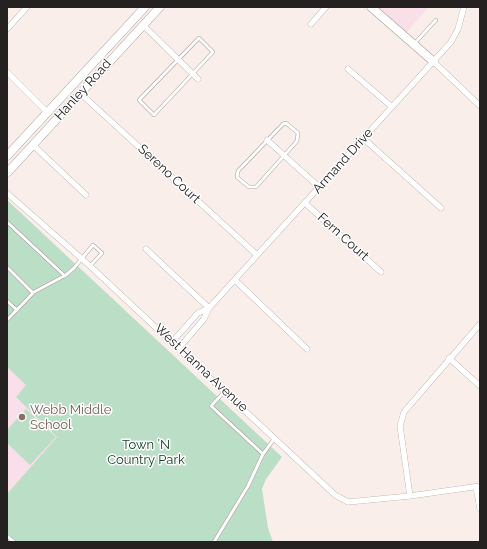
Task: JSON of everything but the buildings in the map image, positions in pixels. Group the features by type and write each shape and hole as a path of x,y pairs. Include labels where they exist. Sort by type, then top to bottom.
{"main road":[{"name":"Hanley Road","path":"7,156 145,7"},
{"path":"124,30 143,25 149,7"},
{"name":"Hanley Road","path":"7,173 160,7"},
{"path":"371,7 434,62"}],"street":[{"path":"7,29 28,7"},
{"path":"310,24 326,7"},
{"name":"Armand Drive","path":"179,348 204,319 209,308 434,62 458,29 464,7"},
{"path":"143,25 198,79"},
{"path":"434,62 480,106"},
{"path":"348,69 392,107"},
{"path":"7,72 47,112"},
{"name":"Sereno Court","path":"80,93 257,255"},
{"path":"364,139 441,208"},
{"path":"267,140 319,187"},
{"path":"33,145 86,194"},
{"name":"West Hanna Avenue","path":"7,192 82,258 335,494 348,502 410,496 478,486"},
{"name":"Fern Court","path":"305,203 382,272"},
{"path":"146,248 209,308"},
{"path":"234,280 307,349"},
{"name":"Armand Drive","path":"172,342 198,313 209,308"},
{"path":"410,496 400,426 404,412 449,358 480,324"},
{"path":"449,358 480,386"},
{"path":"478,486 480,509"}],"lane":[{"path":"414,45 436,20"},
{"path":"199,38 213,52 194,74 154,114 139,100 178,59 199,38"},
{"path":"283,124 289,124 298,133 297,141 284,156 256,187 249,188 237,177 238,171 267,140 283,124"},
{"path":"7,222 65,276"},
{"path":"7,320 33,292 65,276 94,245 102,253 90,266"},
{"path":"7,267 33,292"},
{"path":"7,301 17,310"},
{"path":"225,391 212,406 263,454"},
{"path":"214,542 248,486 263,454 275,437"},
{"path":"7,535 14,542"}],"shaded area":[{"path":"377,7 429,7 406,33"},
{"name":"Webb Middle School","path":"7,367 27,385 16,397 58,437 7,494"}],"green space":[{"name":"Town ’N Country Park","path":"7,200 282,457 266,479 262,489 268,528 273,542 7,542 7,494 57,437 16,397 26,385 7,367"},
{"path":"26,409 56,437 30,465 7,443 7,430"}],"place":[{"name":"Webb Middle School","path":"22,417"}]}
